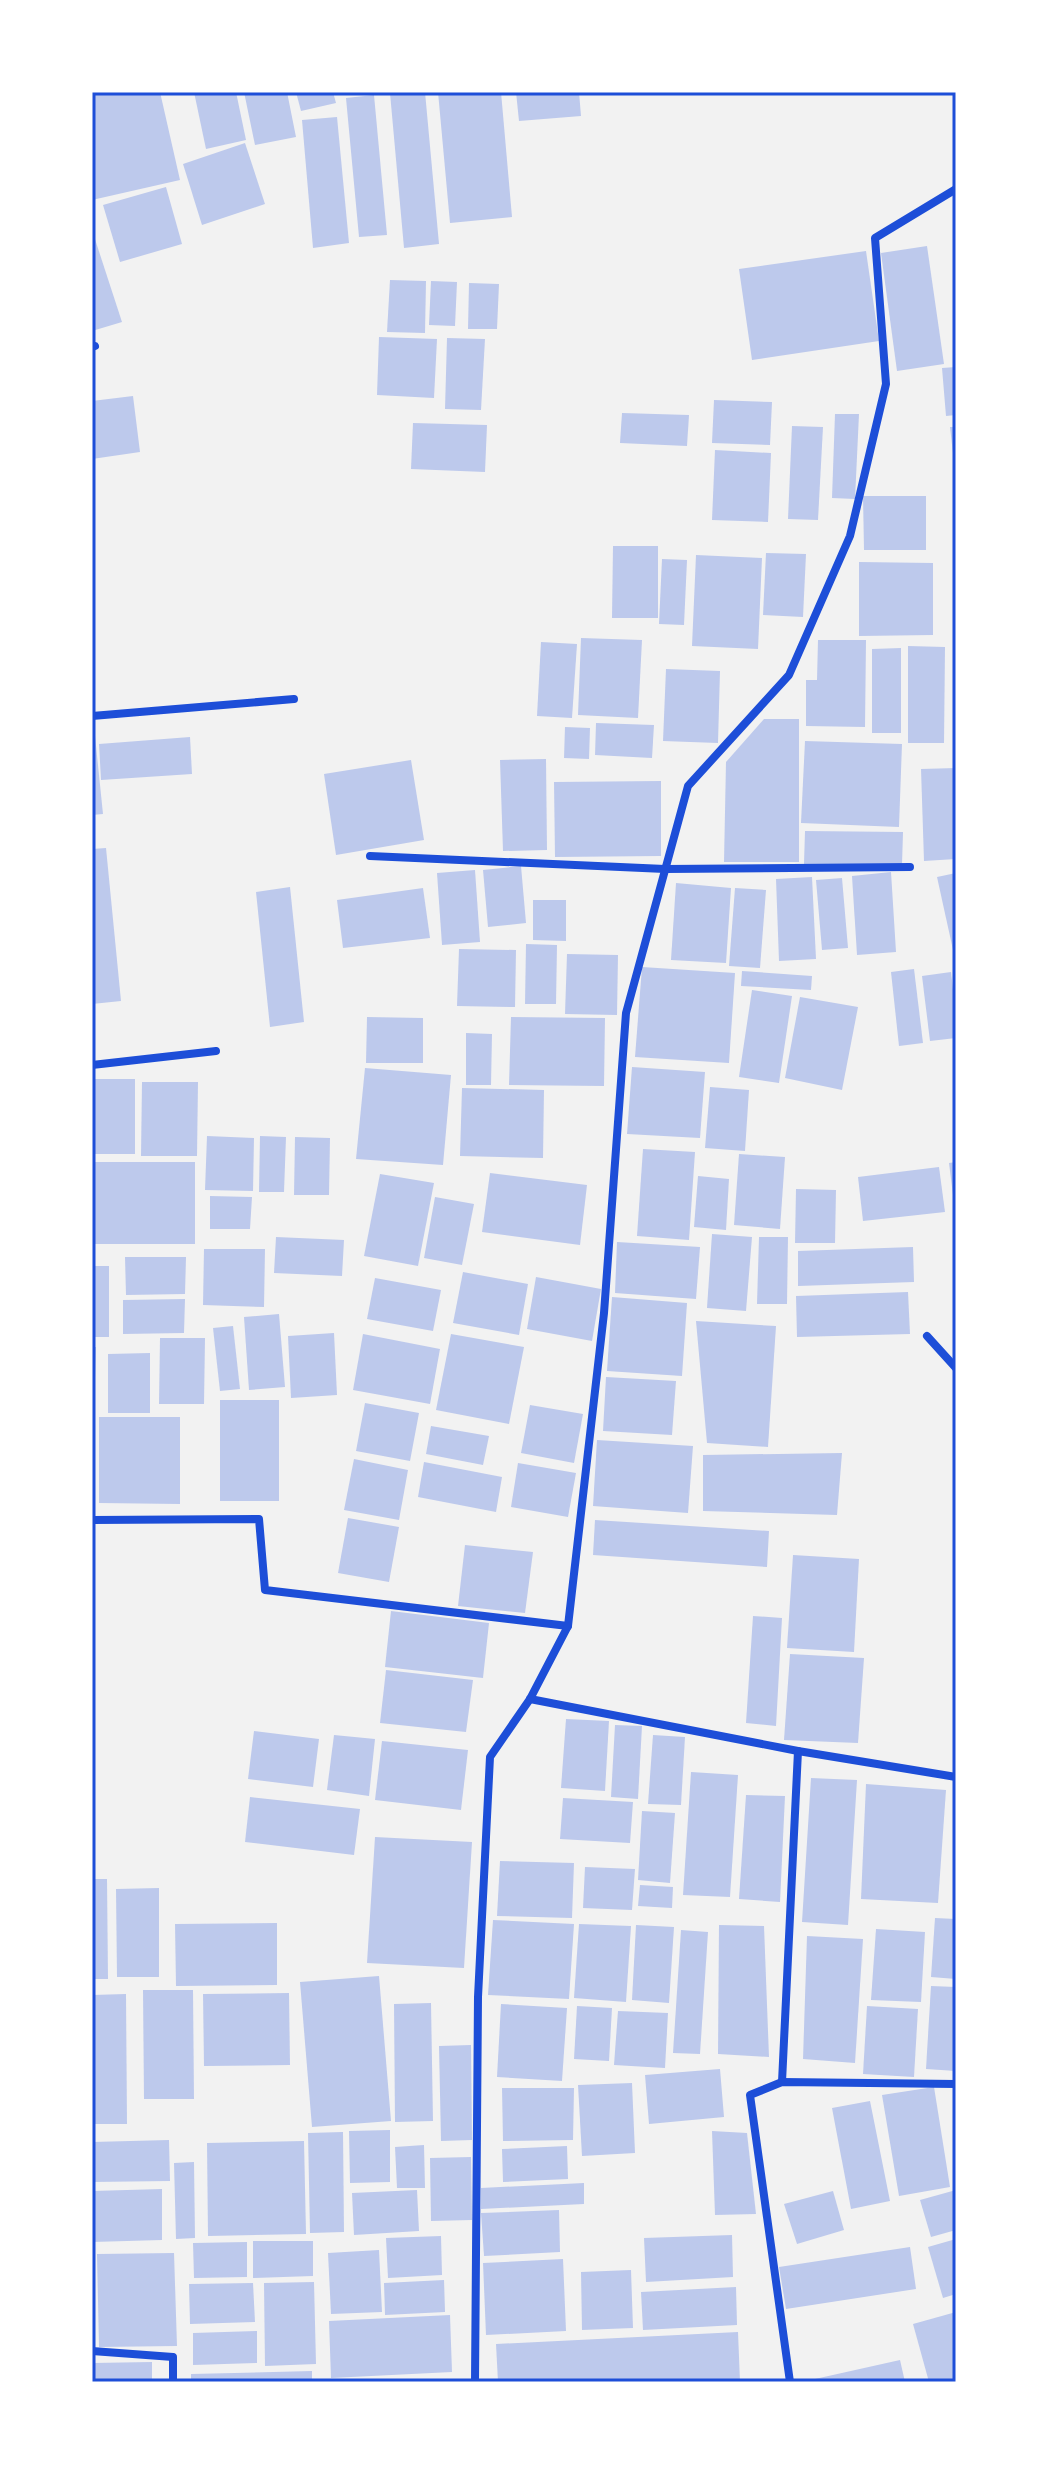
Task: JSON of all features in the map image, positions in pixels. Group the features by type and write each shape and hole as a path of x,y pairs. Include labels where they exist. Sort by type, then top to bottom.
{"street":[{"path":"475,2382 478,1997 490,1757 530,1699 568,1626 604,1313 626,1013 688,786 789,675 850,536 886,384 875,238 956,189"},
{"path":"92,716 294,699"},
{"path":"370,856 665,869 910,867"},
{"path":"92,1065 216,1051"},
{"path":"927,1336 956,1368"},
{"path":"92,1520 259,1519 265,1590 568,1626"},
{"path":"530,1699 798,1751 956,1777"},
{"path":"782,2082 798,1751"},
{"path":"790,2382 750,2095 782,2082 956,2084"},
{"path":"92,2351 173,2357 173,2382"}],"building":[{"path":"92,92 160,92 180,180 92,200"},
{"path":"194,92 236,92 246,140 206,149"},
{"path":"244,92 287,92 296,137 255,145"},
{"path":"296,92 333,92 336,103 301,111"},
{"path":"425,92 439,244 404,248 390,93"},
{"path":"438,92 501,92 512,217 450,223"},
{"path":"516,92 579,92 581,116 519,121"},
{"path":"374,95 387,235 359,237 346,98"},
{"path":"337,117 349,243 313,248 302,120"},
{"path":"245,143 265,204 202,225 183,164"},
{"path":"166,187 182,244 120,262 103,205"},
{"path":"92,230 122,322 92,331"},
{"path":"927,246 944,364 897,371 881,253"},
{"path":"866,251 879,341 752,360 739,269"},
{"path":"390,280 426,281 425,333 387,332"},
{"path":"431,281 457,282 455,326 429,325"},
{"path":"469,283 499,284 497,329 468,329"},
{"path":"379,337 437,339 434,398 377,395"},
{"path":"447,338 485,339 481,410 445,409"},
{"path":"956,367 956,415 946,416 942,368"},
{"path":"133,396 140,452 92,459 92,401"},
{"path":"714,400 772,402 770,445 712,443"},
{"path":"622,413 689,415 687,446 620,443"},
{"path":"835,414 859,414 855,499 832,498"},
{"path":"413,423 487,425 485,472 411,469"},
{"path":"792,426 823,427 818,520 788,519"},
{"path":"950,427 956,427 954,462"},
{"path":"715,450 771,453 768,522 712,520"},
{"path":"863,496 926,496 926,550 864,550"},
{"path":"613,546 658,546 658,618 612,618"},
{"path":"766,553 806,554 803,617 763,615"},
{"path":"696,555 762,558 758,649 692,646"},
{"path":"662,559 687,560 684,625 659,624"},
{"path":"859,562 933,563 933,635 859,636"},
{"path":"581,638 642,640 638,718 578,715"},
{"path":"818,640 866,640 865,727 806,726 806,680 817,680"},
{"path":"541,642 577,644 572,718 537,716"},
{"path":"908,646 945,647 944,743 908,743"},
{"path":"901,648 901,733 872,733 872,649"},
{"path":"666,669 720,671 718,743 663,741"},
{"path":"764,719 799,719 799,862 724,862 726,762"},
{"path":"596,723 654,725 652,758 595,755"},
{"path":"565,727 590,728 589,759 564,758"},
{"path":"92,736 95,736 103,814 92,815"},
{"path":"190,737 192,774 101,780 99,744"},
{"path":"805,741 902,744 899,827 801,823"},
{"path":"546,759 547,850 503,851 500,760"},
{"path":"411,760 424,840 336,855 324,774"},
{"path":"956,768 956,859 924,861 921,769"},
{"path":"661,781 661,856 555,857 554,782"},
{"path":"805,831 903,832 902,864 804,864"},
{"path":"106,848 121,1001 92,1004 92,849"},
{"path":"521,866 526,923 488,927 483,870"},
{"path":"475,870 480,942 442,945 437,873"},
{"path":"891,872 896,952 857,955 852,876"},
{"path":"956,873 956,959 955,959 937,877"},
{"path":"812,877 816,959 779,961 776,879"},
{"path":"842,878 848,948 822,950 816,880"},
{"path":"676,883 731,888 726,963 671,960"},
{"path":"290,887 304,1022 270,1027 256,892"},
{"path":"423,888 430,938 343,948 337,900"},
{"path":"735,888 766,890 760,968 729,966"},
{"path":"533,900 566,900 566,941 533,940"},
{"path":"526,944 557,945 556,1004 525,1004"},
{"path":"459,949 516,950 515,1007 457,1006"},
{"path":"567,954 618,955 617,1015 565,1014"},
{"path":"642,967 735,973 729,1063 635,1057"},
{"path":"914,969 923,1043 899,1046 891,972"},
{"path":"742,971 812,976 811,990 741,986"},
{"path":"951,972 956,1038 930,1041 922,976"},
{"path":"752,990 792,996 779,1083 739,1077"},
{"path":"800,997 858,1007 842,1090 785,1078"},
{"path":"367,1017 423,1018 423,1063 366,1063"},
{"path":"511,1017 605,1018 604,1086 509,1085"},
{"path":"466,1033 492,1034 491,1085 466,1085"},
{"path":"632,1067 705,1072 700,1138 627,1134"},
{"path":"365,1068 451,1075 443,1165 356,1159"},
{"path":"92,1079 135,1079 135,1154 92,1154"},
{"path":"142,1082 198,1082 197,1156 141,1156"},
{"path":"710,1087 749,1090 745,1151 705,1148"},
{"path":"462,1088 544,1090 543,1158 460,1156"},
{"path":"207,1136 254,1138 253,1191 205,1190"},
{"path":"260,1136 286,1137 284,1192 259,1192"},
{"path":"295,1137 330,1138 329,1195 294,1195"},
{"path":"643,1149 695,1152 689,1240 637,1236"},
{"path":"739,1154 785,1157 780,1229 734,1225"},
{"path":"92,1162 195,1162 195,1244 92,1244"},
{"path":"956,1162 956,1203 954,1203 949,1163"},
{"path":"939,1167 945,1212 863,1221 858,1177"},
{"path":"490,1173 587,1185 580,1245 482,1232"},
{"path":"380,1174 434,1183 418,1266 364,1256"},
{"path":"698,1176 729,1179 726,1230 694,1227"},
{"path":"796,1189 836,1190 835,1243 795,1243"},
{"path":"210,1196 252,1197 250,1229 210,1229"},
{"path":"435,1197 474,1204 462,1265 424,1258"},
{"path":"712,1234 752,1237 746,1311 707,1308"},
{"path":"276,1237 344,1240 342,1276 274,1273"},
{"path":"759,1237 788,1237 787,1304 757,1304"},
{"path":"617,1242 700,1247 696,1299 615,1293"},
{"path":"913,1247 914,1282 798,1286 798,1251"},
{"path":"204,1249 265,1249 264,1307 203,1305"},
{"path":"125,1257 186,1257 185,1294 126,1295"},
{"path":"92,1266 109,1266 109,1337 92,1337"},
{"path":"463,1272 528,1284 519,1335 453,1323"},
{"path":"536,1277 601,1289 592,1341 527,1329"},
{"path":"375,1278 441,1290 433,1331 367,1319"},
{"path":"908,1292 910,1334 797,1337 796,1296"},
{"path":"612,1297 687,1303 682,1376 607,1371"},
{"path":"185,1299 184,1333 123,1334 123,1300"},
{"path":"279,1314 285,1387 249,1390 244,1317"},
{"path":"696,1321 776,1326 768,1447 707,1443"},
{"path":"233,1326 240,1389 220,1391 213,1328"},
{"path":"334,1333 337,1395 291,1398 288,1336"},
{"path":"363,1334 440,1349 430,1404 353,1390"},
{"path":"451,1334 524,1347 509,1424 436,1410"},
{"path":"160,1338 205,1338 204,1404 159,1404"},
{"path":"92,1347 96,1347 95,1377 92,1377"},
{"path":"150,1353 150,1413 108,1413 108,1354"},
{"path":"606,1377 676,1381 672,1435 603,1431"},
{"path":"220,1400 279,1400 279,1501 220,1501"},
{"path":"365,1403 419,1413 410,1461 356,1451"},
{"path":"530,1405 583,1414 574,1463 521,1453"},
{"path":"99,1417 180,1417 180,1504 99,1503"},
{"path":"431,1426 489,1436 483,1465 426,1454"},
{"path":"597,1440 693,1446 688,1513 593,1506"},
{"path":"842,1453 837,1515 703,1511 703,1455"},
{"path":"354,1459 408,1470 399,1520 344,1510"},
{"path":"424,1462 502,1477 496,1512 418,1497"},
{"path":"518,1463 576,1473 568,1517 511,1507"},
{"path":"348,1518 399,1527 389,1582 338,1573"},
{"path":"595,1520 769,1531 767,1567 593,1555"},
{"path":"465,1545 533,1552 525,1613 458,1606"},
{"path":"793,1555 859,1559 854,1652 787,1648"},
{"path":"391,1611 489,1623 483,1678 385,1667"},
{"path":"753,1616 782,1618 776,1726 746,1723"},
{"path":"790,1654 864,1658 858,1743 784,1740"},
{"path":"386,1670 473,1680 466,1732 380,1723"},
{"path":"566,1719 609,1721 605,1791 561,1788"},
{"path":"615,1725 642,1726 638,1799 611,1797"},
{"path":"254,1731 319,1739 313,1787 248,1779"},
{"path":"334,1735 375,1739 369,1796 327,1790"},
{"path":"653,1735 685,1737 681,1805 648,1804"},
{"path":"382,1741 468,1750 461,1810 375,1800"},
{"path":"691,1772 738,1775 730,1897 683,1895"},
{"path":"811,1778 857,1780 848,1925 802,1922"},
{"path":"866,1784 946,1790 938,1903 861,1899"},
{"path":"746,1795 785,1796 780,1902 739,1899"},
{"path":"250,1797 360,1809 354,1855 245,1842"},
{"path":"563,1798 633,1802 630,1843 560,1839"},
{"path":"642,1811 675,1813 670,1883 638,1880"},
{"path":"375,1837 472,1842 464,1968 367,1963"},
{"path":"500,1861 574,1863 572,1918 497,1916"},
{"path":"585,1867 635,1869 632,1910 583,1908"},
{"path":"92,1879 107,1879 108,1979 92,1979"},
{"path":"640,1885 673,1887 672,1908 638,1906"},
{"path":"159,1888 159,1977 117,1977 116,1889"},
{"path":"935,1918 956,1919 956,1979 931,1977"},
{"path":"493,1920 574,1924 569,1999 488,1995"},
{"path":"277,1923 277,1985 176,1986 175,1924"},
{"path":"579,1924 631,1926 626,2002 574,1998"},
{"path":"636,1925 674,1927 669,2003 632,2000"},
{"path":"719,1925 764,1926 769,2057 718,2054"},
{"path":"876,1929 925,1932 921,2002 871,2000"},
{"path":"681,1930 708,1932 700,2054 673,2053"},
{"path":"807,1936 863,1939 855,2063 803,2059"},
{"path":"379,1976 391,2121 312,2127 300,1982"},
{"path":"931,1986 956,1987 956,2071 926,2069"},
{"path":"143,1990 193,1990 194,2099 144,2099"},
{"path":"289,1993 290,2065 204,2066 203,1994"},
{"path":"126,1994 127,2124 92,2124 92,1995"},
{"path":"431,2003 433,2121 395,2122 394,2004"},
{"path":"501,2004 567,2008 562,2081 497,2077"},
{"path":"577,2006 612,2008 609,2061 574,2059"},
{"path":"867,2006 918,2009 914,2077 863,2074"},
{"path":"618,2011 668,2013 665,2068 614,2065"},
{"path":"471,2045 472,2140 441,2141 439,2046"},
{"path":"720,2069 724,2117 649,2124 645,2075"},
{"path":"632,2083 635,2153 582,2156 578,2085"},
{"path":"934,2087 950,2187 899,2196 882,2095"},
{"path":"502,2088 574,2088 573,2140 503,2141"},
{"path":"870,2101 890,2201 851,2209 832,2108"},
{"path":"390,2130 390,2182 350,2183 349,2131"},
{"path":"712,2131 747,2133 756,2214 715,2215"},
{"path":"343,2132 344,2232 310,2233 308,2133"},
{"path":"169,2140 170,2181 92,2182 92,2142"},
{"path":"304,2141 306,2234 208,2236 207,2143"},
{"path":"424,2145 425,2188 397,2188 395,2147"},
{"path":"567,2146 568,2179 503,2182 502,2149"},
{"path":"471,2157 472,2220 431,2221 430,2158"},
{"path":"194,2162 195,2238 176,2239 174,2163"},
{"path":"584,2183 584,2204 481,2209 481,2188"},
{"path":"162,2189 162,2240 92,2242 92,2191"},
{"path":"417,2190 419,2231 354,2235 352,2193"},
{"path":"956,2190 956,2230 931,2237 920,2200"},
{"path":"833,2191 844,2230 797,2244 784,2204"},
{"path":"559,2210 560,2252 484,2256 481,2213"},
{"path":"732,2235 733,2277 646,2282 644,2238"},
{"path":"441,2236 442,2275 388,2278 386,2238"},
{"path":"956,2239 956,2294 943,2298 928,2247"},
{"path":"253,2241 313,2241 313,2276 253,2278"},
{"path":"247,2242 247,2277 194,2278 193,2243"},
{"path":"910,2247 916,2289 786,2309 779,2267"},
{"path":"379,2250 382,2312 331,2314 328,2253"},
{"path":"174,2253 177,2346 99,2347 97,2254"},
{"path":"563,2259 566,2331 486,2335 483,2263"},
{"path":"631,2270 633,2328 582,2330 581,2272"},
{"path":"444,2280 445,2312 385,2315 384,2283"},
{"path":"314,2282 316,2364 265,2366 264,2283"},
{"path":"253,2283 255,2322 190,2324 189,2284"},
{"path":"736,2287 737,2325 643,2330 641,2292"},
{"path":"956,2312 956,2382 929,2382 913,2324"},
{"path":"450,2315 452,2372 331,2378 329,2321"},
{"path":"257,2331 257,2363 193,2365 193,2333"},
{"path":"738,2332 740,2382 498,2382 496,2344"},
{"path":"900,2360 905,2382 806,2382 806,2381"},
{"path":"152,2362 152,2382 92,2382 92,2363"},
{"path":"312,2371 312,2382 191,2382 191,2374"}]}
